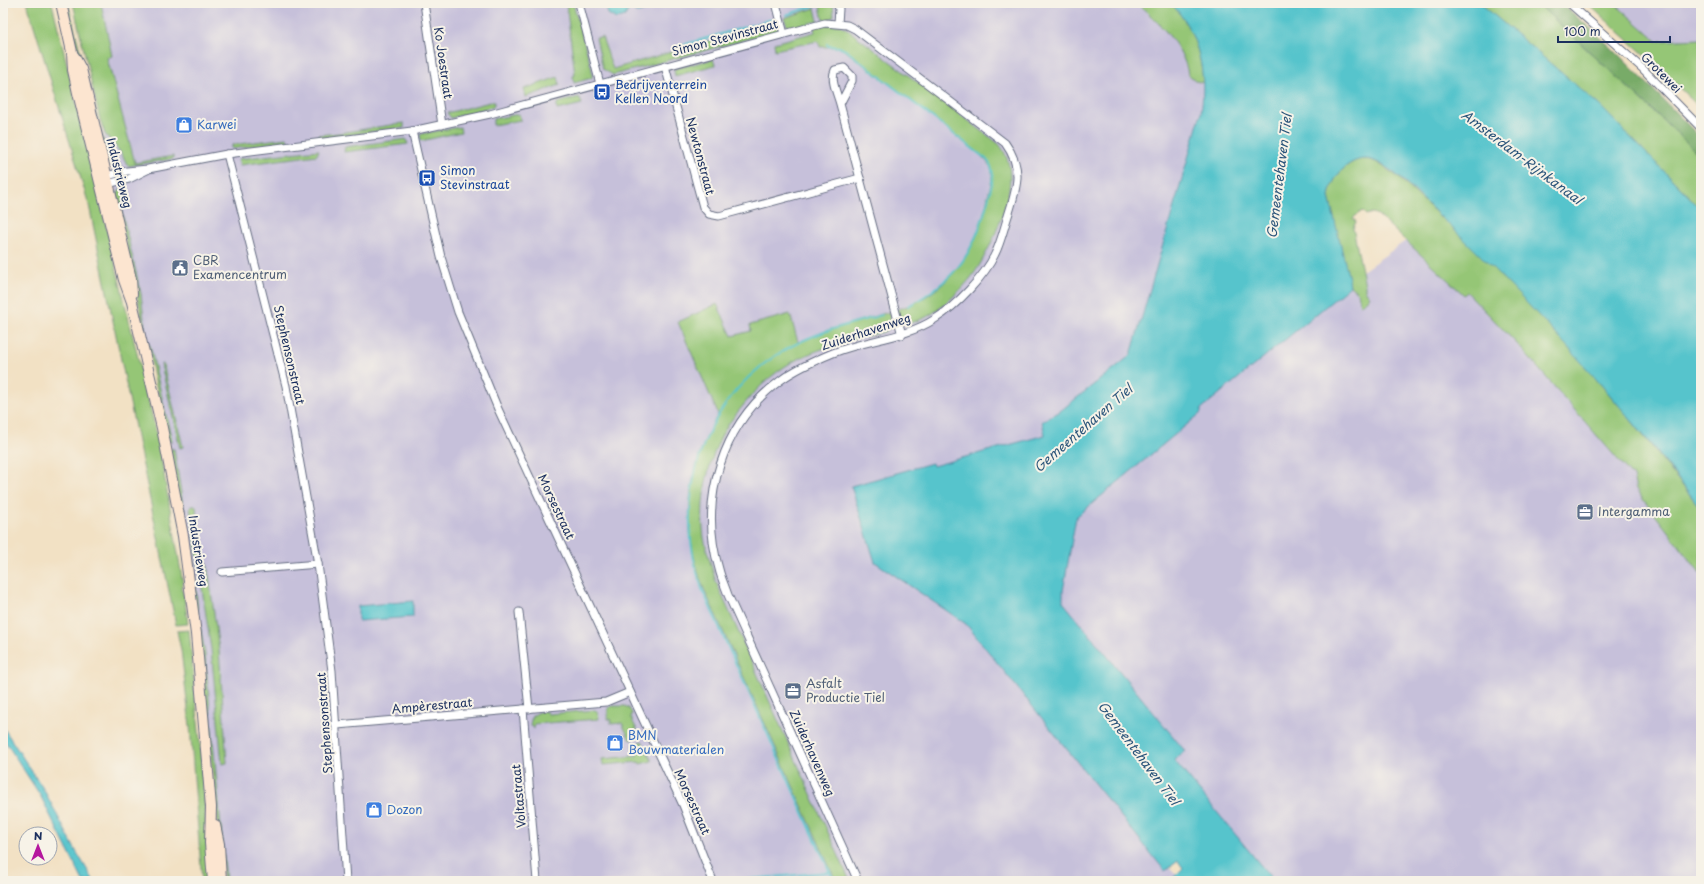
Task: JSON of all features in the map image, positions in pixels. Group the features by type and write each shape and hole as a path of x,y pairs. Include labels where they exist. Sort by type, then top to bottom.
{"main road":[{"name":"Industrieweg","path":"61,3 72,52 73,70 105,181 124,280 132,302 162,428 183,536 196,634 211,807 210,843 213,881"},
{"name":"Industrieweg","path":"211,807 219,844 222,881"}],"street":[{"name":"Ko Joestraat","path":"424,3 442,125"},
{"path":"579,3 600,84"},
{"path":"776,3 784,34"},
{"path":"837,3 839,9 838,23"},
{"name":"Grotewei","path":"1569,3 1643,69 1701,128"},
{"name":"Simon Stevinstraat","path":"105,181 138,176 148,169 227,154 412,131 442,125 490,114 825,23 838,23"},
{"name":"Zuiderhavenweg","path":"838,23 855,29 1005,143 1012,153 1017,167 1017,179 1014,196 995,254 978,280 966,294 936,319 902,335 835,352 809,363 782,379 759,399 741,420 725,449 716,478 712,500 712,526 718,568 728,595 858,881"},
{"name":"Newtonstraat","path":"665,66 703,207 709,214 719,216 860,178"},
{"path":"840,104 902,335"},
{"name":"Morsestraat","path":"412,131 441,258 458,312 498,409 683,805 713,881"},
{"name":"Stephensonstraat","path":"227,154 286,386 318,564 332,671 337,725 346,881"},
{"path":"222,572 318,564"},
{"path":"519,612 526,709"},
{"name":"Ampèrestraat","path":"337,725 606,702 630,692"},
{"name":"Voltastraat","path":"526,709 537,881"}],"shaded area":[{"path":"75,3 1191,3 1221,57 1140,354 972,620 1181,881 223,881 193,551"},
{"path":"1591,3 1701,3 1701,57 1664,60"},
{"path":"1427,226 1701,537 1701,881 1266,881 1163,762 1057,601 1073,513 1341,286"}],"green space":[{"path":"27,3 52,3 158,440 183,584 181,588 184,595 188,624 176,625 89,205"},
{"path":"65,3 68,3 100,131 106,146 123,169 112,164 107,158"},
{"path":"73,3 101,3 112,56 107,58 135,163 173,156 173,159 128,166 121,153 105,134 100,120"},
{"path":"566,3 573,3 592,70 592,78 574,83 573,76 575,75"},
{"path":"833,3 834,16 829,20 823,20 820,6"},
{"path":"1137,3 1171,3 1185,21 1198,50 1203,83 1196,81 1188,74 1181,53 1175,44 1161,26"},
{"path":"1480,3 1537,3 1677,133 1701,157 1701,209 1600,106"},
{"path":"1537,3 1561,3 1612,48 1701,138 1701,157 1677,133"},
{"path":"1587,3 1614,3 1657,41 1701,39 1701,109 1657,66"},
{"path":"815,8 818,21 788,28 784,18"},
{"path":"777,21 779,31 613,75 603,69 596,38 602,37 613,69"},
{"path":"813,25 840,25 847,29 999,144 1008,160 1010,178 1009,189 1002,217 990,246 976,271 961,289 941,307 928,316 908,324 899,318 896,310 915,302 932,292 946,280 969,251 977,234 983,215 992,181 991,169 987,162 975,151 917,105 847,52 838,47 820,47 818,41 775,50 774,43 815,32"},
{"path":"713,59 715,65 675,76 674,69"},
{"path":"558,77 560,85 526,97 524,89"},
{"path":"579,97 582,104 557,110 557,103"},
{"path":"494,101 494,106 451,118 447,113"},
{"path":"519,114 521,120 493,125 493,119"},
{"path":"404,123 404,128 318,138 318,135"},
{"path":"460,127 461,132 421,141 420,134"},
{"path":"287,138 288,141 232,149 232,145"},
{"path":"406,139 408,144 344,152 345,147"},
{"path":"319,150 317,155 240,165 238,159"},
{"path":"1362,159 1371,160 1378,163 1398,177 1476,250 1523,298 1578,358 1627,415 1701,509 1701,574 1642,498 1636,489 1633,477 1518,345 1467,292 1464,295 1378,215 1372,213 1366,215 1362,211 1353,218 1356,222 1353,228 1365,290 1370,297 1360,305 1358,293 1350,286 1329,197 1332,184 1344,168 1355,161"},
{"path":"124,184 125,193 121,208 141,294 146,340 116,196"},
{"path":"717,304 732,336 751,331 750,325 790,314 798,342 828,330 889,312 890,322 887,331 810,353 777,372 751,396 724,431 718,443 709,469 703,511 704,538 716,582 850,881 836,881 704,589 696,566 689,522 693,478 707,435 718,414 678,322"},
{"path":"147,345 150,345 172,441 168,442"},
{"path":"161,364 163,364 183,447 180,448"},
{"path":"170,449 174,449 193,557 198,613 205,654 226,881 224,881 195,611"},
{"path":"192,506 196,506 203,561 207,562 219,650 227,763 222,764 211,649 190,508"},
{"path":"189,630 200,742 210,881 202,881 190,726 181,650 177,631"},
{"path":"612,706 625,706 629,708 632,713 631,718 640,736 630,740 622,723 611,724 611,719 608,719 608,708"},
{"path":"595,710 598,712 599,719 534,724 534,729 530,725 532,716 539,712 546,711 548,714"},
{"path":"642,741 652,761 640,764 639,762 603,765 602,759 637,756 633,745"}],"water":[{"path":"605,3 652,3 648,10 638,13 630,8 625,16 616,19 608,14"},
{"path":"1171,3 1480,3 1600,106 1701,209 1701,509 1641,432 1545,322 1418,194 1399,177 1381,164 1372,160 1364,159 1357,160 1343,169 1334,182 1329,197 1350,286 1201,409 1201,413 1076,517 1063,591 1063,602 1185,751 1174,760 1273,880 1272,881 1173,881 1172,879 1183,868 1178,861 1165,871 966,624 875,562 851,486 932,463 933,466 1045,435 1042,421 1059,412 1131,355 1201,113 1203,98 1202,68 1199,54 1181,15"},
{"path":"413,601 413,617 358,621 358,606"},
{"path":"3,727 44,790 76,851 94,881 83,881 58,831 58,826 56,826 40,795 3,738"}],"waterway":[{"path":"786,15 823,3"},
{"path":"676,47 773,19"},
{"path":"827,44 828,46 839,47 847,51 986,159 992,168 993,177 984,216 971,248 952,274 926,296 908,306"},
{"path":"834,881 702,589 693,557 690,524 692,491 698,460 710,430 727,402 749,377 775,356 800,342 827,331 882,315"},
{"path":"727,881 830,872"}],"place":[{"name":"Bedrijventerrein Kellen Noord","path":"602,92"},
{"name":"Karwei","path":"184,125"},
{"name":"Simon Stevinstraat","path":"427,178"},
{"name":"CBR Examencentrum","path":"180,268"},
{"name":"Intergamma","path":"1585,512"},
{"name":"Asfalt Productie Tiel","path":"793,691"},
{"name":"BMN Bouwmaterialen","path":"615,743"},
{"name":"Dozon","path":"374,810"}],"water label":[{"name":"Amsterdam-Rijnkanaal","path":"1522,157"},
{"name":"Gemeentehaven Tiel","path":"1279,176"},
{"name":"Gemeentehaven Tiel","path":"1083,428"},
{"name":"Gemeentehaven Tiel","path":"1139,753"}]}
